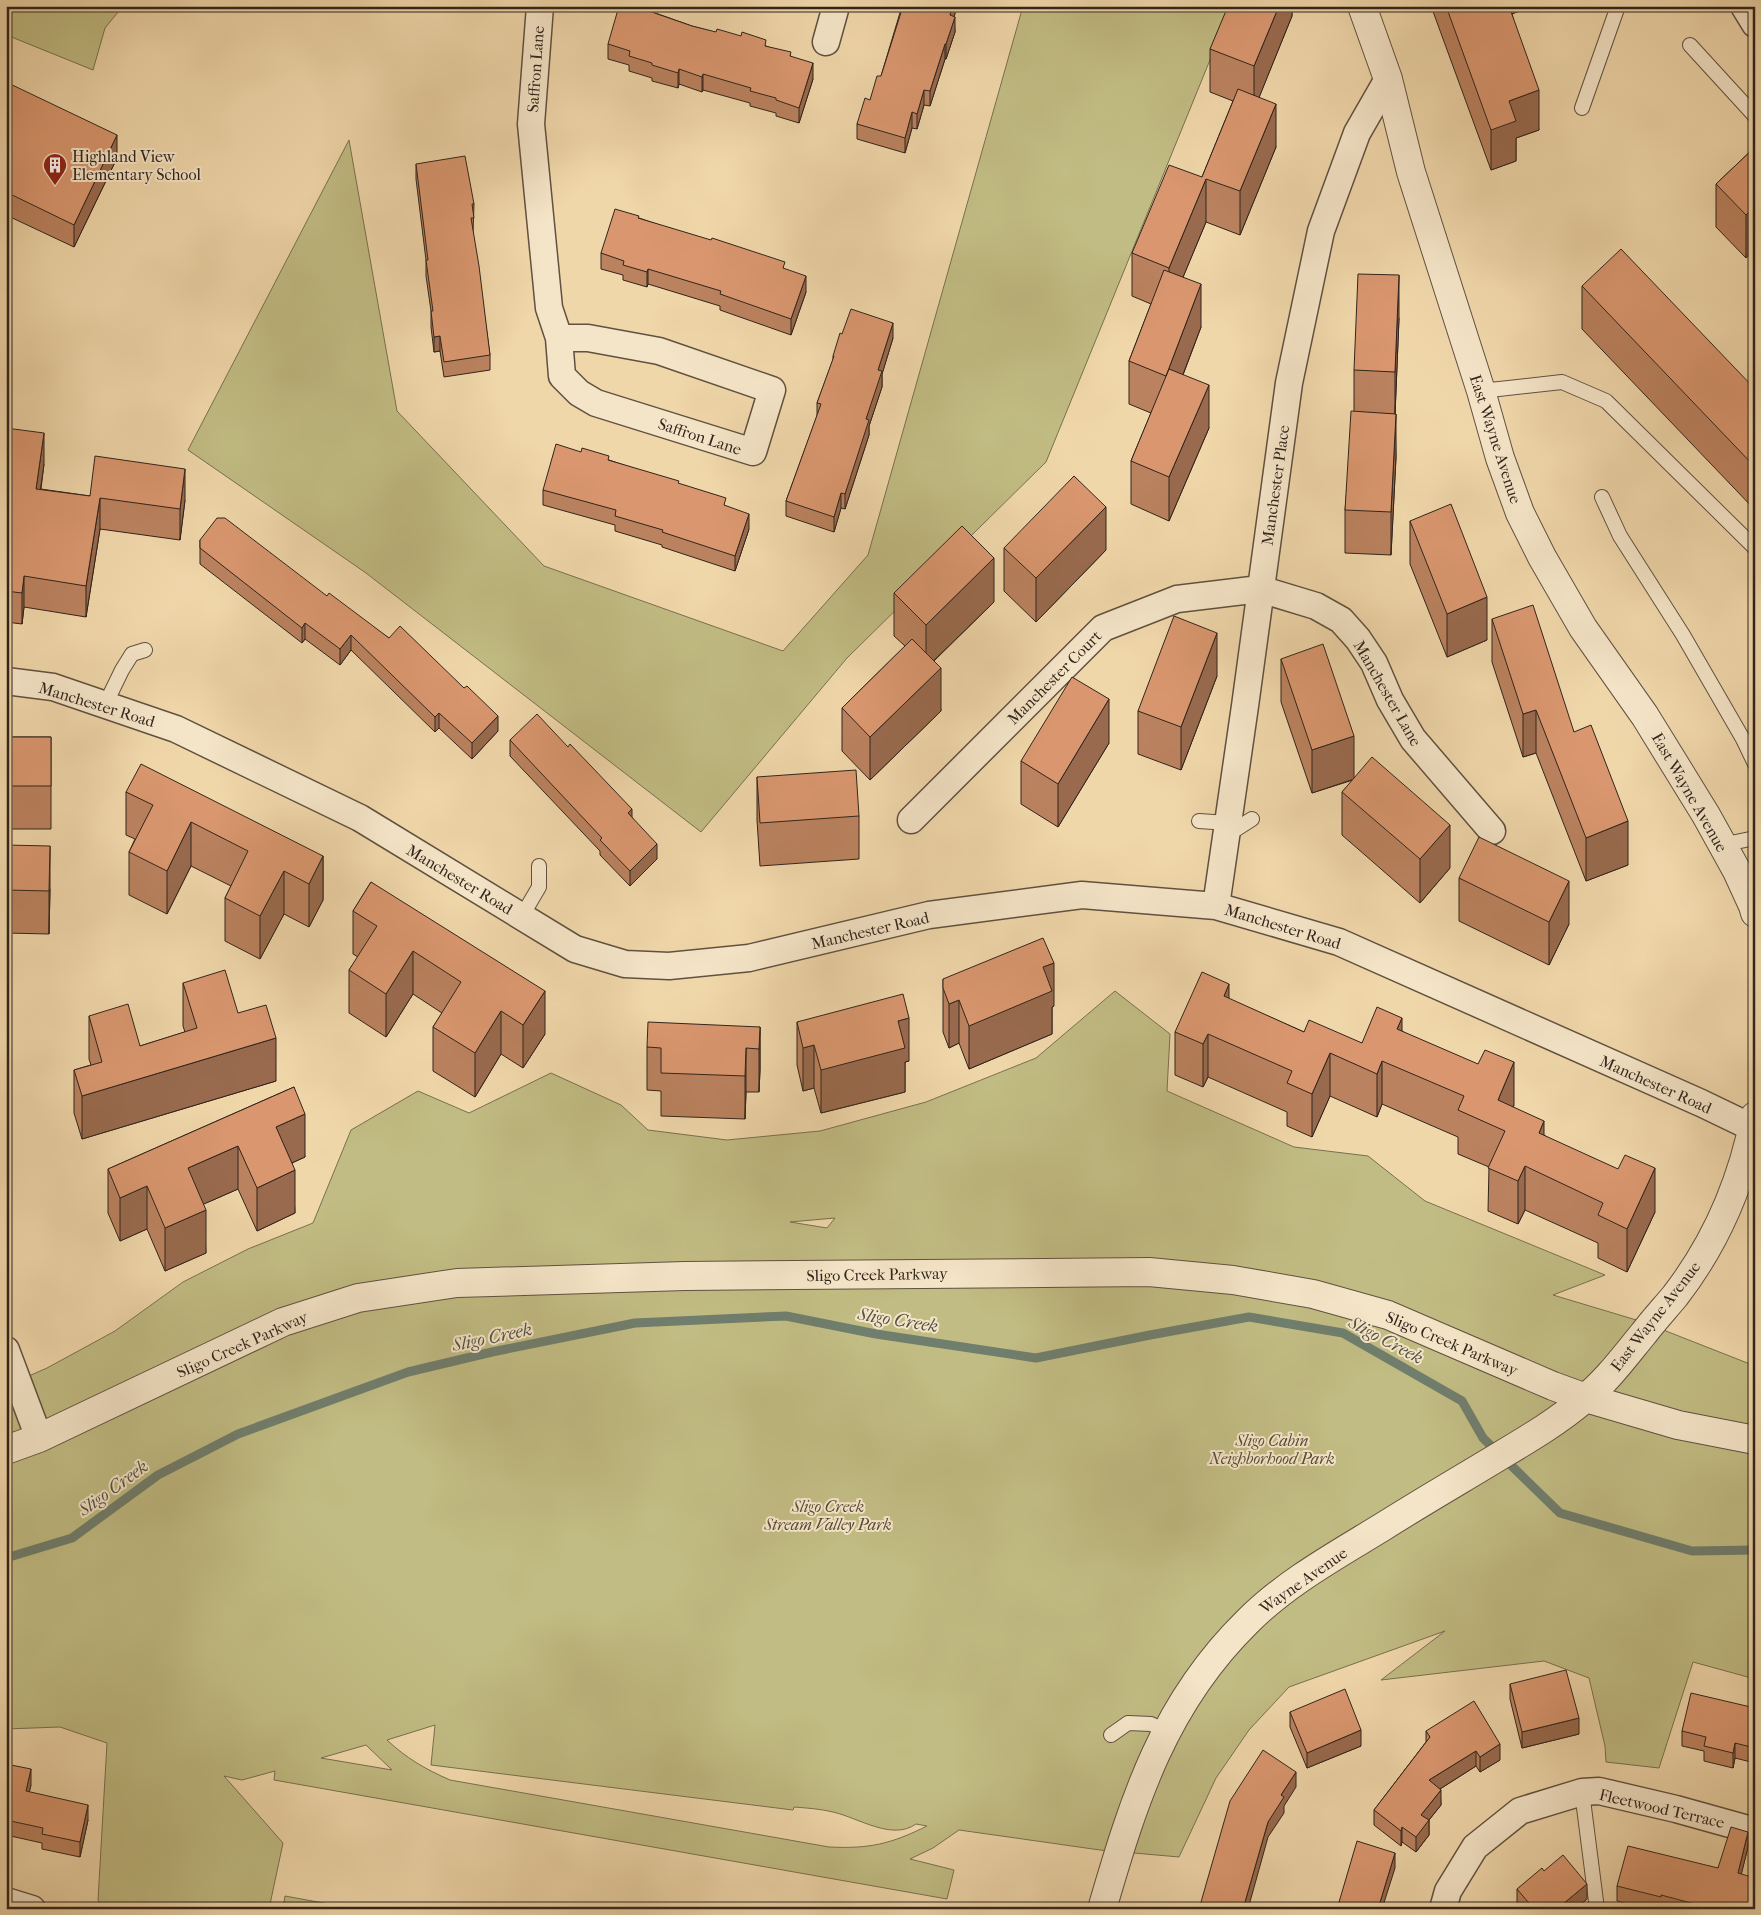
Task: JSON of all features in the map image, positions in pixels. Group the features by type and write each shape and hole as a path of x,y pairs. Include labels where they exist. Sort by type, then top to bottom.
{"street":[{"name":"Saffron Lane","path":"540,6 531,124 549,308 559,338 562,376 579,393 596,403 753,452 772,390 659,351 588,338 559,338"},
{"path":"826,42 836,6"},
{"name":"East Wayne Avenue","path":"1362,6 1388,79 1411,172 1503,468 1520,513 1542,557 1583,628 1645,716 1706,814 1721,845 1737,871 1755,914"},
{"path":"1744,6 1755,24"},
{"name":"Manchester Place","path":"1216,906 1235,826 1260,589 1289,384 1321,231 1357,133 1388,79"},
{"name":"Manchester Court","path":"911,820 1102,628 1177,599 1260,589"},
{"name":"Manchester Lane","path":"1260,589 1316,606 1341,620 1358,639 1374,663 1390,700 1413,739 1492,831"},
{"name":"Manchester Road","path":"6,680 53,687 176,729 360,818 575,949 625,964 669,966 749,958 929,915 1082,894 1216,906 1339,942 1754,1125"},
{"name":"East Wayne Avenue","path":"1586,1398 1623,1361 1676,1294 1702,1255 1720,1225 1737,1186 1754,1125"},
{"name":"Sligo Creek Parkway","path":"6,1450 39,1438 283,1322 358,1298 457,1283 685,1276 1149,1272 1233,1280 1313,1294 1388,1315 1553,1386 1586,1398 1678,1425 1755,1440"},
{"path":"6,1350 39,1438"},
{"name":"Wayne Avenue","path":"1102,1909 1132,1810 1153,1757 1166,1731 1204,1670 1249,1619 1276,1596 1314,1569 1534,1435 1586,1398"},
{"name":"Fleetwood Terrace","path":"1443,1909 1448,1891 1475,1847 1520,1810 1582,1792 1599,1791 1676,1809 1755,1831"},
{"path":"6,1901 32,1909"}],"lane":[{"path":"1582,108 1618,6"},
{"path":"1690,45 1755,116"},
{"path":"1480,391 1562,382 1606,401 1755,548"},
{"path":"1602,497 1620,536 1683,634 1743,739 1755,764"},
{"path":"105,705 132,654 145,650"},
{"path":"1200,820 1235,826"},
{"path":"1721,845 1755,838"},
{"path":"522,916 539,887 539,866"},
{"path":"1111,1735 1128,1723 1151,1724 1166,1731"},
{"path":"1582,1792 1597,1909"}],"green space":[{"path":"6,6 123,6 105,28 93,70 9,36 6,32"},
{"path":"1023,6 1232,6 1046,462 847,658 701,832 366,573 188,450 349,140 397,411 544,566 783,651 868,555"},
{"name":"Sligo Creek Stream Valley Park","path":"1115,991 1170,1034 1167,1091 1294,1147 1368,1156 1425,1201 1605,1275 1553,1295 1643,1322 1755,1366 1755,1679 1693,1662 1659,1768 1606,1762 1605,1746 1589,1678 1544,1661 1381,1680 1445,1631 1289,1687 1249,1730 1216,1778 1179,1857 1100,1850 959,1830 933,1848 910,1859 954,1870 947,1899 274,1780 275,1771 242,1780 224,1776 283,1843 269,1909 103,1909 98,1900 107,1743 60,1727 6,1729 6,1386 47,1368 115,1331 183,1282 248,1249 313,1223 351,1130 418,1091 469,1113 551,1073 621,1105 648,1130 727,1140 820,1131 926,1102 1036,1058","holes":["835,1218 827,1228 790,1222","435,1725 431,1765 793,1810 794,1807 819,1809 886,1829 907,1829 916,1824 927,1826 880,1844 856,1847 829,1847 450,1780 416,1763 387,1740","366,1745 392,1770 321,1758"]},
{"path":"285,1896 356,1909 283,1909"}],"building":[{"path":"619,6 643,6 643,9 716,32 717,29 741,36 742,32 766,40 765,46 791,52 790,56 813,63 799,108 776,100 776,98 750,91 751,88 703,74 702,77 679,69 678,73 629,56 630,51 608,44"},
{"path":"903,6 952,6 950,15 955,17 930,91 924,90 917,114 912,112 905,138 857,124 865,98 870,100 877,76 881,76"},
{"path":"1228,6 1279,6 1254,66 1210,49"},
{"path":"1446,6 1509,6 1539,90 1509,101 1516,121 1491,130"},
{"name":"Highland View Elementary School","path":"6,82 117,135 74,225 6,192"},
{"path":"1238,89 1276,104 1240,191 1206,179 1169,268 1132,253 1169,165 1202,177"},
{"path":"1755,147 1755,206 1746,215 1716,184"},
{"path":"465,156 474,204 472,204 474,218 471,218 490,355 444,362 440,336 434,337 431,311 433,311 426,260 428,260 416,164"},
{"path":"615,209 639,216 638,218 711,240 712,238 785,262 783,268 806,276 791,319 720,294 721,291 648,269 647,272 623,265 624,261 601,253"},
{"path":"1621,249 1755,389 1755,467 1582,286"},
{"path":"1164,270 1201,284 1166,376 1129,361"},
{"path":"1358,274 1399,275 1395,372 1354,370"},
{"path":"851,309 893,323 878,370 882,371 866,419 869,420 845,494 841,493 834,517 786,501 821,404 817,403 840,333 842,334"},
{"path":"1169,369 1209,385 1169,477 1131,461"},
{"path":"1351,411 1396,414 1391,512 1345,510"},
{"path":"6,428 44,433 36,489 90,496 95,456 185,469 180,509 100,498 86,586 24,576 22,593 6,591"},
{"path":"556,444 581,452 582,448 609,456 608,460 679,481 678,483 726,498 724,505 749,514 735,556 662,532 663,530 615,516 616,510 543,490"},
{"path":"1074,476 1106,507 1036,578 1004,548"},
{"path":"1451,504 1487,597 1447,614 1410,521"},
{"path":"217,518 225,518 327,596 329,593 389,638 400,626 464,688 467,686 498,716 472,743 439,713 435,717 351,635 340,649 305,623 302,628 200,548 200,540"},
{"path":"962,526 994,558 926,625 894,593"},
{"path":"1533,605 1574,732 1591,725 1628,821 1586,838 1536,710 1523,714 1492,619"},
{"path":"1174,616 1217,633 1181,727 1138,711"},
{"path":"912,639 941,668 870,737 842,708"},
{"path":"1323,644 1354,736 1312,750 1281,659"},
{"path":"1072,677 1109,699 1058,784 1021,761"},
{"path":"537,714 568,747 570,744 632,809 628,813 657,844 630,871 600,840 602,838 510,740"},
{"path":"6,737 51,737 51,786 6,786"},
{"path":"1372,757 1450,825 1420,859 1342,792"},
{"path":"141,764 323,856 309,884 284,871 260,916 225,898 248,851 191,822 167,871 129,852 153,805 126,792"},
{"path":"856,770 859,816 760,823 757,777"},
{"path":"1479,837 1569,881 1549,922 1459,878"},
{"path":"6,845 50,846 49,891 6,890"},
{"path":"371,882 545,991 523,1025 501,1011 475,1053 433,1027 461,982 413,951 386,994 349,970 377,926 353,911"},
{"path":"1043,938 1054,963 1043,967 1052,991 969,1026 959,1000 949,1004 943,988 943,979"},
{"path":"225,970 238,1013 266,1005 276,1038 82,1096 74,1070 102,1062 89,1016 128,1004 140,1046 197,1028 183,983"},
{"path":"1202,972 1229,984 1224,996 1304,1032 1309,1020 1362,1043 1377,1007 1402,1018 1397,1029 1478,1064 1485,1050 1514,1062 1498,1100 1544,1121 1539,1133 1618,1169 1625,1155 1655,1168 1627,1229 1598,1215 1603,1203 1525,1166 1518,1181 1488,1168 1505,1131 1458,1110 1464,1096 1382,1061 1377,1074 1330,1053 1312,1094 1287,1083 1292,1071 1208,1034 1203,1044 1175,1032"},
{"path":"903,994 909,1018 898,1021 905,1048 821,1070 814,1045 803,1048 797,1022"},
{"path":"648,1022 760,1027 759,1049 746,1048 745,1076 661,1073 661,1048 647,1047"},
{"path":"294,1087 305,1114 276,1127 295,1170 257,1188 238,1146 188,1168 206,1210 165,1228 147,1186 120,1198 108,1169"},
{"path":"1566,1670 1579,1718 1522,1732 1510,1684"},
{"path":"1345,1689 1361,1730 1307,1753 1290,1712"},
{"path":"1691,1693 1755,1708 1755,1748 1735,1743 1733,1753 1704,1746 1706,1737 1682,1731"},
{"path":"1474,1701 1500,1744 1480,1757 1476,1751 1429,1780 1441,1790 1421,1815 1429,1820 1416,1837 1402,1827 1401,1831 1374,1810 1430,1737 1426,1731"},
{"path":"1263,1750 1296,1772 1281,1795 1284,1797 1268,1822 1243,1909 1199,1909 1230,1801"},
{"path":"6,1764 31,1769 26,1791 88,1805 80,1842 42,1834 43,1828 6,1820"},
{"path":"1731,1827 1748,1832 1738,1873 1755,1878 1755,1909 1714,1909 1617,1886 1628,1846 1718,1868"},
{"path":"1357,1841 1395,1853 1378,1909 1337,1909"},
{"path":"1563,1855 1587,1884 1557,1909 1534,1909 1517,1889 1542,1868 1544,1871"},
{"path":"823,1905 846,1909 822,1909"},
{"path":"877,1905 881,1909 873,1909"}],"waterway":[{"name":"Sligo Creek","path":"6,1558 72,1538 158,1475 238,1434 408,1372 492,1352 635,1323 786,1316 876,1334 1036,1358 1249,1317 1343,1333 1462,1401 1483,1438 1560,1513 1692,1551 1755,1550"}],"place":[{"name":"Highland View Elementary School","path":"55,186"}],"park label":[{"name":"Sligo Cabin Neighborhood Park","path":"1272,1449"}]}
